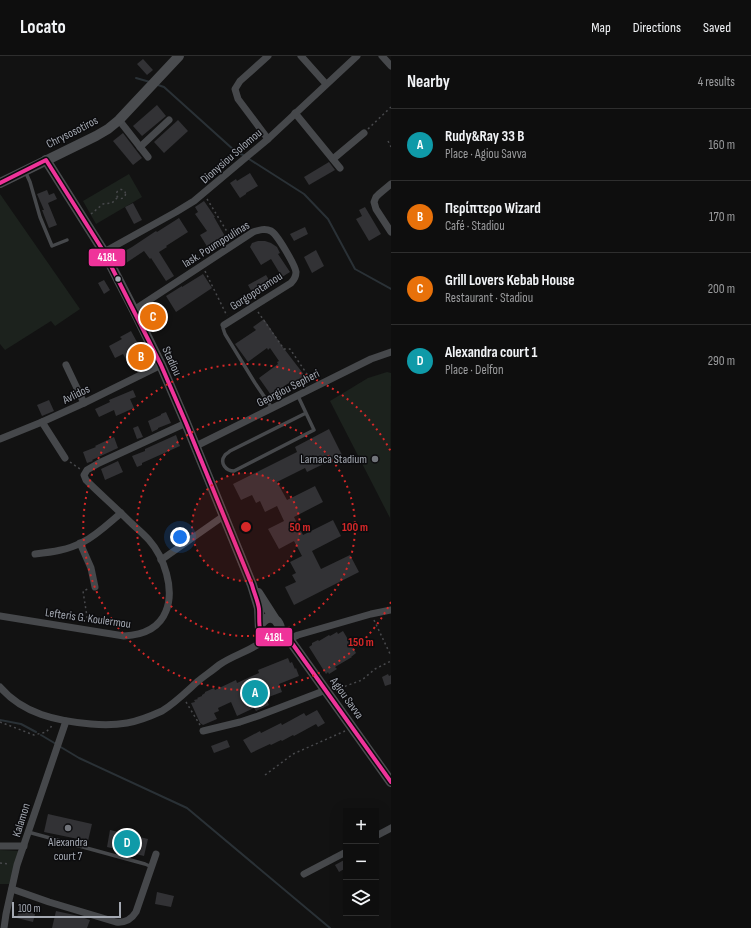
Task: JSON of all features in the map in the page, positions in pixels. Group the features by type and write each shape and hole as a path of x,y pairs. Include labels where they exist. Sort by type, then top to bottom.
{"street":[{"name":"Chrysosotiros","path":"0,183 108,129 179,56"},
{"path":"268,56 240,81 235,89 238,99 268,139"},
{"path":"301,56 326,84"},
{"name":"Dionysiou Solomou","path":"104,252 194,202 268,139 357,56"},
{"path":"382,56 391,66"},
{"path":"295,113 340,168"},
{"path":"118,120 148,158"},
{"path":"140,147 169,120"},
{"path":"333,159 364,133"},
{"name":"Stadiou","path":"46,160 104,252 160,365 196,446 252,585 259,608 260,625"},
{"path":"391,184 379,194 374,204 391,232"},
{"name":"lask. Poumpoulinas","path":"134,310 235,244 256,231 264,229 271,231 276,236 294,265 296,272"},
{"name":"Gorgopotamou","path":"227,323 291,283 296,272"},
{"name":"Georgiou Sepheri","path":"196,446 371,359 391,352"},
{"path":"66,365 84,403"},
{"name":"Avlidos","path":"0,439 84,403 160,365"},
{"path":"42,422 65,458"},
{"path":"85,473 99,463 186,423"},
{"name":"Lefteris G. Koulermou","path":"0,616 124,636 135,636 145,633 159,624 164,618 169,605 170,591 166,570 161,560 149,540 86,480 84,475 85,473"},
{"path":"35,554 61,550 80,543 96,534 121,513"},
{"path":"161,560 224,515"},
{"path":"80,543 91,568 95,586"},
{"name":"Stadiou","path":"252,585 274,618"},
{"path":"289,639 298,635 371,614 391,610"},
{"path":"0,687 12,699 25,707 54,718 66,721 102,724 127,723 156,714 182,696 204,676 221,664 252,649 267,638 276,637 280,631 280,625 274,618 264,620 260,625 260,631 267,638"},
{"name":"Agiou Savva","path":"280,631 289,639 390,779"},
{"path":"203,731 240,722 327,692"},
{"name":"Kalamon","path":"4,928 17,865 66,721"},
{"path":"379,834 391,828"},
{"path":"0,846 24,846"},
{"path":"12,889 49,902 127,925 136,912 156,854"},
{"path":"304,874 343,854"}],"lane":[{"path":"25,170 40,217 52,246 67,240"},
{"path":"227,323 223,328 225,334 254,382 272,408"},
{"path":"298,396 306,413 314,430 234,471 229,471 225,468 223,462 224,456 230,451 306,413"},
{"path":"28,832 152,867"}],"path":[{"path":"364,133 391,107"},
{"path":"388,141 391,147"},
{"path":"88,216 103,204 112,203 118,198 121,199 125,197 126,195 124,190 117,192 118,198"},
{"path":"204,194 235,244"},
{"path":"202,265 227,323"},
{"path":"254,306 284,348 290,349 316,387"},
{"path":"65,458 85,473"},
{"path":"89,630 83,591 95,586"},
{"path":"371,614 391,656"},
{"path":"327,692 362,680 375,669 391,661"},
{"path":"182,696 203,731"},
{"path":"0,722 34,735 46,732 51,727 54,718"},
{"path":"265,775 293,754 352,727"},
{"path":"0,863 17,865"}],"shaded area":[{"path":"129,174 142,197 96,224 83,201"},
{"path":"0,194 80,309 55,326 51,321 5,350 0,344"},
{"name":"Larnaca Stadium","path":"387,372 391,373 390,518 330,401 368,378"},
{"path":"0,850 19,851 9,884 0,884"}],"building":[{"path":"143,59 153,70 147,75 137,64"},
{"path":"157,105 166,116 142,136 133,126"},
{"path":"178,120 188,131 164,153 154,142"},
{"path":"123,133 142,158 133,165 113,141"},
{"path":"329,162 335,170 309,185 304,177"},
{"path":"250,173 258,186 240,198 230,183 236,179 237,181"},
{"path":"47,190 49,195 54,193 57,199 48,203 57,225 49,228 42,210 44,210 37,194"},
{"path":"204,201 215,217 226,238 208,248 200,235 207,231 195,214 198,212 195,207"},
{"path":"133,203 142,220 134,224 125,207"},
{"path":"365,207 381,234 369,241 356,219 362,216 359,210"},
{"path":"179,218 188,232 159,252 174,276 166,281 151,258 150,259 144,251 126,263 122,257 123,252"},
{"path":"305,227 308,234 294,241 290,234"},
{"path":"265,241 277,247 280,253 278,254 290,272 282,277 271,259 261,265 250,247 252,243"},
{"path":"316,250 324,266 312,273 304,257"},
{"path":"203,274 212,288 176,312 166,296"},
{"path":"266,275 272,285 254,296 248,285"},
{"path":"104,280 110,290 104,294 98,283"},
{"path":"155,306 161,316 158,318 162,324 155,329 147,317 148,310"},
{"path":"264,319 305,376 294,384 292,381 271,395 259,378 278,364 277,362 279,361 270,348 268,350 267,348 248,362 235,344 256,330 253,327"},
{"path":"131,331 149,364 136,371 134,368 131,369 123,354 115,358 109,346 122,339 120,337"},
{"path":"133,390 136,397 130,399 134,408 116,416 114,410 99,417 95,409 110,402 109,400"},
{"path":"49,400 54,411 42,416 37,405"},
{"path":"166,412 171,423 152,432 148,421"},
{"path":"138,426 143,437 137,439 133,428"},
{"path":"329,429 342,455 307,472 305,468 277,482 287,500 315,486 323,502 294,517 303,535 333,520 341,536 312,551 321,569 350,555 359,572 294,605 285,587 296,582 292,575 296,573 290,562 302,556 294,541 279,549 268,529 284,521 277,506 265,512 260,501 256,503 252,495 241,500 233,484 297,452 295,447"},
{"path":"176,435 180,446 142,463 142,465 137,467 132,456"},
{"path":"114,437 118,448 87,463 83,452"},
{"path":"118,461 123,472 105,480 101,469"},
{"path":"343,631 356,653 335,667 337,669 329,674 328,672 326,674 309,647 312,643 318,640 319,641 329,635 330,636 337,632 338,634"},
{"path":"288,658 290,663 292,662 295,669 296,668 299,676 279,684 282,692 266,698 269,705 256,711 254,708 237,716 231,702 218,708 219,711 214,713 217,719 203,725 200,723 191,703 195,702 194,700 198,699 197,698 202,696 205,692 214,688 215,690 236,680 237,683 259,673 258,670"},
{"path":"388,674 389,676 391,675 391,684 385,686 382,677"},
{"path":"317,710 325,723 318,727 316,724 294,736 293,735 271,745 270,744 251,753 243,740 260,731 261,733 281,723 282,725 304,713 306,716"},
{"path":"227,740 230,747 214,753 211,746"},
{"name":"Alexandra court 7","path":"48,814 92,824 88,841 44,832"},
{"path":"110,830 148,839 144,856 107,847"},
{"path":"343,861 343,870 339,872 335,865"},
{"path":"157,892 174,896 171,907 155,904"},
{"path":"19,909 35,914 33,922 17,918"},
{"path":"56,911 90,920 87,928 52,928"}],"waterway":[{"path":"136,78 150,82"},
{"path":"158,85 164,87 235,151 245,156"},
{"path":"249,159 304,194 328,219 355,269 391,289"},
{"path":"0,720 21,724 36,732"},
{"path":"41,735 56,744"},
{"path":"59,746 79,758 187,808 330,928"}],"transit line":[{"name":"418L","path":"0,183 46,160 104,252 161,365 252,585 259,609 260,627 263,635 272,638 280,631 289,639 391,782"}],"place":[{"name":"Grill Lovers Kebab House","path":"153,317"},
{"name":"Περίπτερο Wizard","path":"141,357"},
{"name":"Larnaca Stadium","path":"375,459"},
{"name":"Rudy&Ray 33 B","path":"255,693"},
{"name":"Alexandra court 7","path":"68,828"},
{"name":"Alexandra court 1","path":"127,843"}]}
